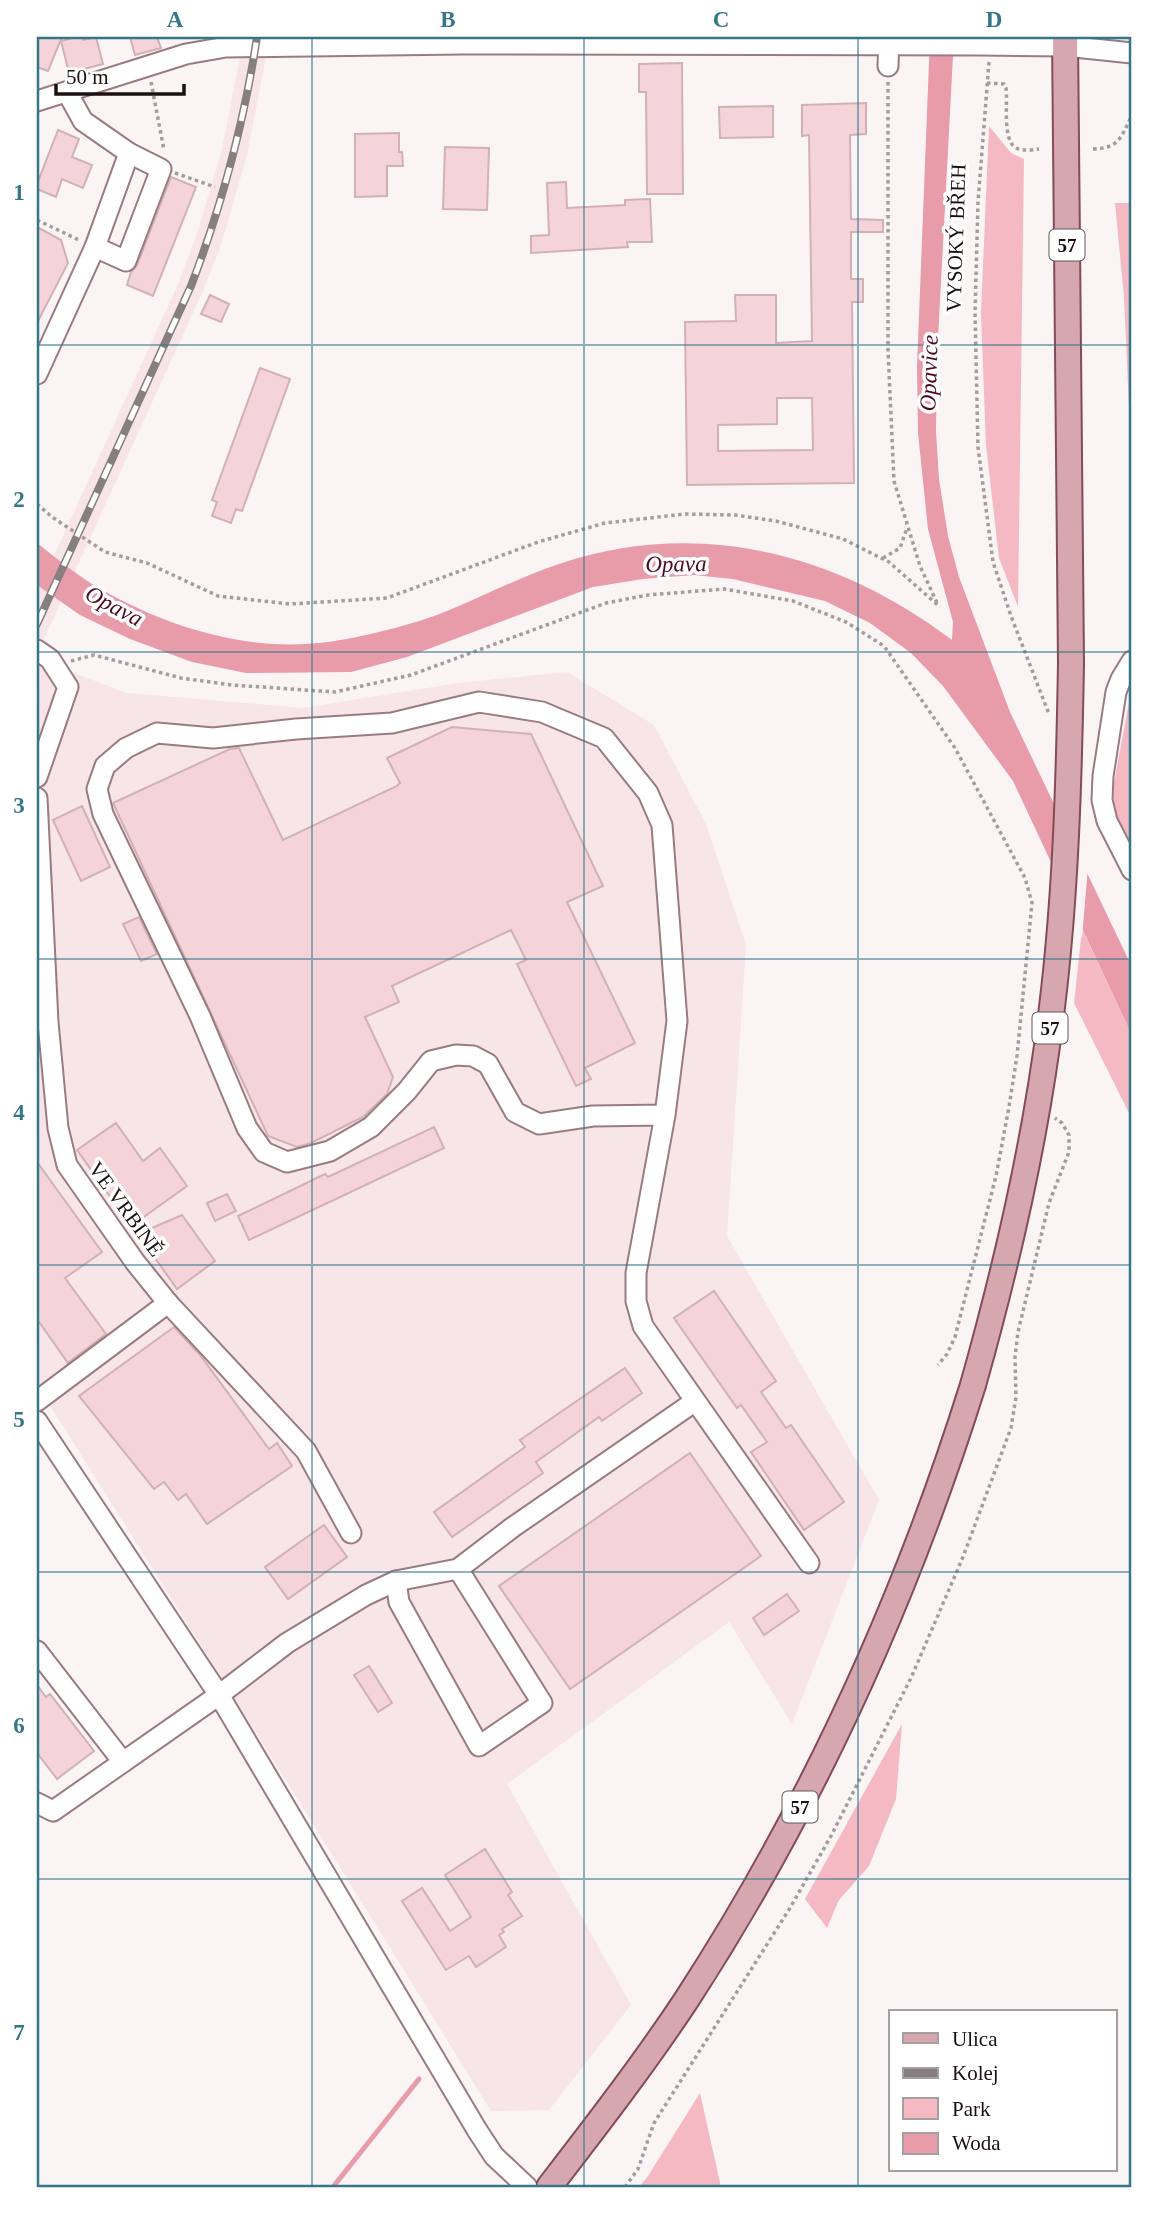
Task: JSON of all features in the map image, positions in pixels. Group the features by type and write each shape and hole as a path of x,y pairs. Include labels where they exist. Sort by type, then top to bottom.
{"main road":[{"name":"57","path":"549,2187 636,2073 733,1926 804,1800 848,1712 901,1591 946,1471 973,1385 1018,1212 1035,1127 1051,1022 1066,859 1072,663 1065,42"}],"street":[{"path":"37,101 227,42 1065,42 1132,53"},
{"path":"888,66 894,43"},
{"path":"67,92 83,121 129,152 161,169 125,261 95,247"},
{"path":"37,374 95,247 129,152"},
{"path":"37,650 50,659 68,687 37,778"},
{"path":"1132,661 1116,692 1101,790 1107,821 1132,870"},
{"path":"665,1115 593,1116 539,1124 515,1112 488,1064 473,1056 456,1055 431,1061 407,1091 371,1128 330,1151 287,1162 264,1152 247,1128 200,1016 103,814 97,789 106,766 126,748 157,733 213,738 392,723 479,702 542,712 604,738 648,793 662,825 677,1021 665,1115 636,1273 635,1301 643,1326 809,1563"},
{"name":"VE VRBINĚ","path":"37,798 48,1022 58,1128 67,1166 135,1262 168,1303 306,1451 351,1533"},
{"path":"37,1401 168,1303"},
{"path":"37,1803 53,1811 219,1695 287,1643 358,1599 396,1581 457,1569 694,1402"},
{"path":"37,1421 219,1695 477,2130 494,2156 527,2187"},
{"path":"396,1581 399,1602 480,1746 542,1703 457,1569"},
{"path":"37,1651 123,1762"}],"path":[{"name":"VYSOKÝ BŘEH","path":"987,43 975,313 978,447 993,562 1010,616 1050,716"},
{"path":"148,66 166,158"},
{"path":"37,504 52,517 106,552 147,563 218,596 290,604 387,598 538,542 605,523 685,514 735,515 776,522 843,540 889,562 940,607 920,566 894,481 888,350 888,66"},
{"path":"987,83 1004,84 1006,88 1007,136 1011,144 1022,150 1039,149"},
{"path":"1093,149 1115,145 1132,115"},
{"path":"168,171 215,187"},
{"path":"37,219 95,247"},
{"path":"882,558 900,548 908,526"},
{"path":"55,665 94,655 181,678 232,685 335,692 411,675 606,603 648,595 724,589 793,601 846,622 884,646 955,748 1025,877 1030,889 1032,914 1017,1056 996,1176 955,1337 938,1365"}],"shaded area":[{"path":"244,37 270,37 247,155 222,242 203,291 37,654 37,593 179,282 197,234 222,149"},
{"path":"37,659 127,693 303,708 458,683 567,672 654,725 706,824 746,945 727,1236 879,1500 792,1724 729,1622 507,1784 631,2005 549,2110 491,2111 37,1385"}],"green space":[{"path":"989,126 1011,153 1024,159 1018,607 999,558 986,445 981,313"},
{"path":"1115,203 1132,203 1132,476 1124,297"},
{"path":"1132,686 1132,855 1115,825 1113,788"},
{"path":"1082,929 1132,1035 1132,1119 1074,1003"},
{"path":"902,1724 896,1799 869,1866 839,1900 827,1928 805,1899"},
{"path":"700,2093 721,2187 639,2187 648,2176"}],"water":[{"path":"930,37 954,37 937,357 936,432 939,479 948,536 959,577 1010,712 1132,967 1132,1035 1013,781 943,686 911,653 870,623 825,601 733,579 694,575 643,579 593,587 407,657 351,672 246,673 192,662 130,639 80,615 37,585 37,543 92,584 172,622 201,632 260,643 319,643 362,636 425,619 559,564 611,550 663,544 714,544 764,552 814,565 862,585 908,610 952,640 953,622 928,529 918,433 917,367"}],"pier":[{"path":"1055,799 1088,867 1082,938 1052,873"}],"building":[{"path":"37,37 62,37 48,71 37,67"},
{"path":"82,37 83,40 96,37 103,64 69,73 61,41"},
{"path":"130,37 157,37 161,48 135,55"},
{"path":"682,63 683,194 647,194 646,92 639,92 639,64"},
{"path":"866,103 866,134 850,135 851,219 883,220 883,232 851,232 851,279 863,279 863,302 852,302 854,483 687,485 685,322 736,321 735,295 776,295 776,343 812,341 809,135 802,136 802,105","holes":["777,398 812,398 813,450 718,451 718,425 777,424"]},
{"path":"773,106 773,137 720,138 719,107"},
{"path":"58,130 79,139 72,157 92,165 83,188 62,179 56,197 37,189 37,184"},
{"path":"399,133 399,152 402,152 403,166 387,166 387,196 355,197 355,134"},
{"path":"445,147 489,148 487,210 443,209"},
{"path":"171,177 196,187 153,296 127,285"},
{"path":"566,182 567,208 625,205 625,200 650,199 652,242 627,242 628,247 531,253 531,236 549,235 547,183"},
{"path":"37,227 61,240 68,263 37,323"},
{"path":"210,295 229,304 221,322 201,314"},
{"path":"260,368 290,379 242,511 236,509 231,523 212,516 217,502 212,500"},
{"path":"452,727 531,734 603,886 567,902 635,1043 585,1068 591,1079 576,1086 517,964 526,960 511,930 392,986 399,1002 365,1017 393,1077 387,1094 363,1117 311,1143 297,1147 268,1136 113,803 230,749 239,748 283,840 397,786 400,783 387,758"},
{"path":"82,806 110,867 81,881 53,820"},
{"path":"139,917 157,954 141,961 123,924"},
{"path":"116,1123 143,1161 160,1148 187,1186 131,1226 77,1150"},
{"path":"434,1127 444,1148 249,1240 238,1216 325,1174 328,1177"},
{"path":"37,1162 102,1252 65,1278 106,1334 68,1363 37,1319"},
{"path":"227,1194 236,1211 215,1221 207,1203"},
{"path":"182,1215 215,1261 177,1289 138,1234"},
{"path":"714,1291 776,1381 761,1392 786,1428 791,1425 844,1502 804,1530 751,1452 767,1442 741,1405 737,1408 674,1318"},
{"path":"174,1327 200,1355 269,1449 277,1443 292,1466 207,1524 186,1494 178,1500 164,1482 154,1489 79,1396"},
{"path":"625,1368 642,1393 602,1421 599,1417 536,1462 543,1473 452,1537 434,1512 525,1447 520,1440"},
{"path":"690,1453 761,1556 570,1689 499,1586"},
{"path":"324,1525 347,1557 288,1599 265,1567"},
{"path":"787,1594 799,1611 764,1635 753,1618"},
{"path":"369,1666 392,1703 378,1712 354,1675"},
{"path":"37,1685 46,1697 50,1694 94,1751 57,1779 37,1753"},
{"path":"485,1849 512,1892 508,1895 522,1916 502,1929 504,1932 499,1935 506,1947 476,1967 469,1956 446,1970 402,1901 422,1888 450,1931 471,1917 445,1875"}],"waterway":[{"path":"333,2187 419,2079"}],"railway":[{"path":"37,624 191,286 231,163 246,101 257,37"}],"water label":[{"name":"Opavice","path":"929,373"},
{"name":"Opava","path":"676,564"},
{"name":"Opava","path":"114,606"}]}
